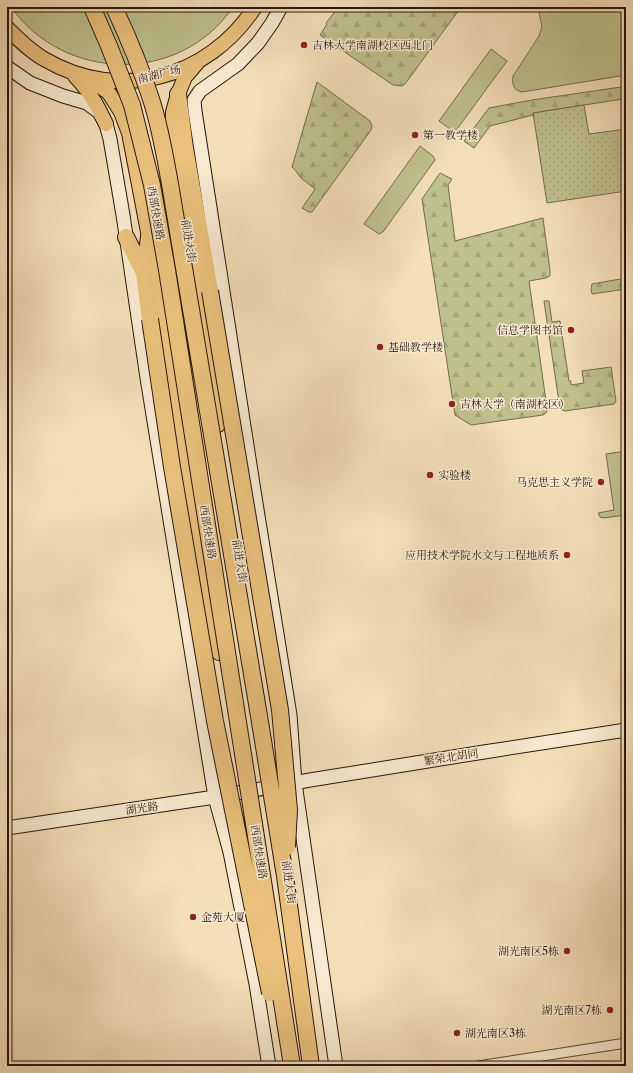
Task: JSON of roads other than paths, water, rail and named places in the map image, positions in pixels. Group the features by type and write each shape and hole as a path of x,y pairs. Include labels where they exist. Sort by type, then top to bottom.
{"highway":[{"name":"西部快速路","path":"92,7 132,105 152,185 168,278 292,1066"},
{"name":"西部快速路","path":"114,7 130,41 152,100 165,156 285,876 310,1066"},
{"path":"178,94 187,162 280,710 289,810 285,876"},
{"path":"126,237 144,273"},
{"path":"149,237 144,273 172,467 216,721 275,1015 287,1066"}],"main road":[{"name":"南湖广场","path":"7,28 30,49 57,66 88,77 103,80 135,81 167,75 197,63 235,33 254,7"},
{"name":"前进大街","path":"281,7 258,43 238,64 200,92 194,100 290,715 295,783 336,1066"},
{"name":"前进大街","path":"197,63 185,77 178,94 173,112 172,137 276,786 316,1066"},
{"path":"7,67 30,83 63,96 87,103 99,112 106,124"},
{"path":"72,72 90,93 96,103 106,124 110,139 215,797 230,852 256,984 269,1066"},
{"path":"88,77 109,94 121,112 130,133 165,320 196,523 229,707 273,971 287,1066"},
{"name":"繁荣北胡同","path":"276,786 468,754 626,730"},
{"name":"湖光路","path":"7,828 215,797 276,786"}],"street":[{"path":"478,1066 626,1043"}],"place":[{"name":"吉林大学南湖校区西北门","path":"304,45"},
{"name":"第一教学楼","path":"415,135"},
{"name":"信息学图书馆","path":"571,330"},
{"name":"基础教学楼","path":"380,347"},
{"name":"吉林大学（南湖校区）","path":"452,404"},
{"name":"实验楼","path":"430,475"},
{"name":"马克思主义学院","path":"601,482"},
{"name":"应用技术学院水文与工程地质系","path":"567,555"},
{"name":"金苑大厦","path":"193,917"},
{"name":"湖光南区5栋","path":"567,951"},
{"name":"湖光南区7栋","path":"610,1010"},
{"name":"湖光南区3栋","path":"457,1033"}]}
